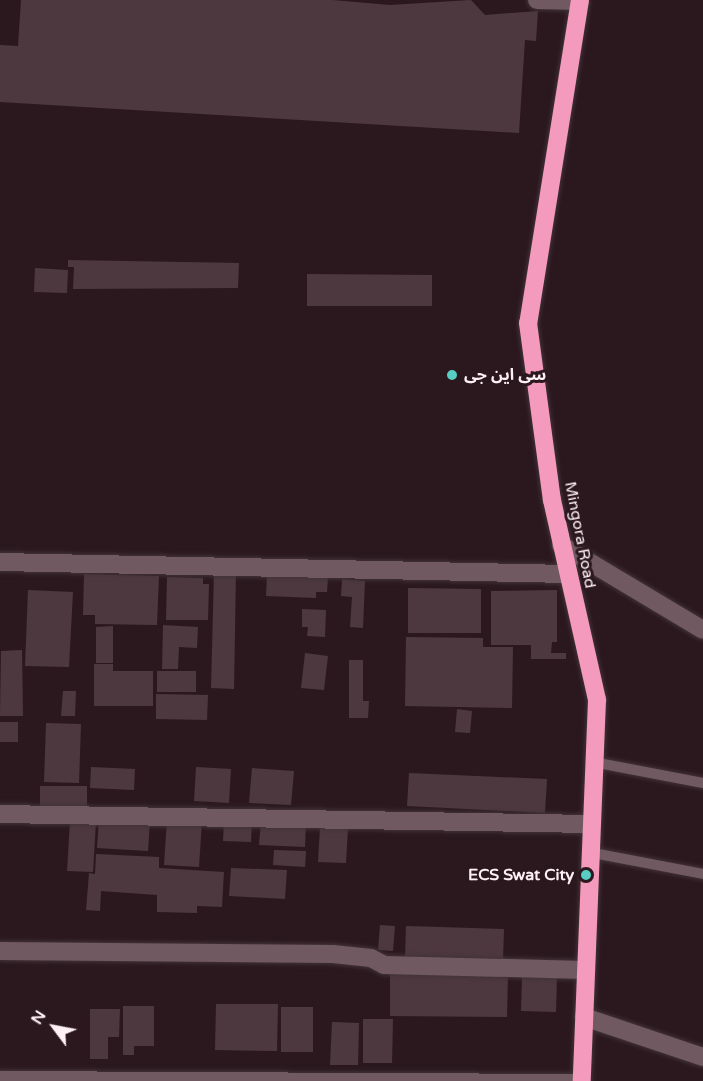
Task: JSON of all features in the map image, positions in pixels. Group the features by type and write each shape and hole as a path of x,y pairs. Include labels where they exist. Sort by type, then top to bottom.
{"highway":[{"name":"Mingora Road","path":"580,1 528,323 561,545 597,700 589,824 582,1080"}],"street":[{"path":"537,0 580,1"},
{"path":"561,545 703,630"},
{"path":"0,562 567,574"},
{"path":"0,814 589,824"},
{"path":"0,951 333,954 371,958 384,965 585,970"},
{"path":"584,1017 703,1057"}],"lane":[{"path":"593,762 703,783"},
{"path":"588,852 703,874"},
{"path":"0,1076 582,1080"}],"building":[{"path":"21,0 332,0 390,5 471,0 485,15 538,11 536,41 525,40 519,133 0,102 0,45 18,46"},
{"path":"68,260 239,263 238,288 73,289 74,267 68,267"},
{"path":"35,268 68,270 67,293 34,292"},
{"path":"307,274 432,275 432,306 307,306"},
{"path":"214,571 236,571 234,689 211,688"},
{"path":"84,574 159,576 157,625 95,624 95,615 83,615"},
{"path":"267,575 328,578 327,592 316,592 316,598 266,596"},
{"path":"167,577 203,578 203,584 209,584 208,620 166,620"},
{"path":"342,579 365,581 363,628 350,627 352,597 341,596"},
{"path":"408,588 481,589 481,633 408,633"},
{"path":"28,590 73,592 69,667 25,666"},
{"path":"557,590 557,642 552,642 551,653 566,653 566,659 531,659 531,645 491,645 491,591"},
{"path":"302,609 326,610 325,637 307,636 308,627 302,627"},
{"path":"163,625 198,627 197,648 179,647 178,669 162,669"},
{"path":"113,626 113,663 96,663 96,627"},
{"path":"406,637 483,638 483,647 513,647 512,708 405,706"},
{"path":"22,650 23,716 0,716 1,651"},
{"path":"305,653 328,656 324,690 301,688"},
{"path":"349,660 363,660 363,701 369,701 368,718 349,718"},
{"path":"94,664 113,664 113,671 153,671 153,706 94,706"},
{"path":"157,671 196,671 196,692 157,692"},
{"path":"63,691 76,691 75,716 61,716"},
{"path":"156,694 208,695 207,720 156,719"},
{"path":"457,709 472,711 470,733 455,732"},
{"path":"0,722 18,722 18,742 0,742"},
{"path":"46,723 81,724 79,783 44,782"},
{"path":"91,767 135,769 134,790 90,788"},
{"path":"196,767 231,769 229,803 194,801"},
{"path":"252,768 294,771 291,805 249,803"},
{"path":"409,773 547,779 545,813 407,806"},
{"path":"40,786 87,786 87,808 40,807"},
{"path":"99,819 150,821 148,851 97,848"},
{"path":"167,819 202,821 199,867 164,865"},
{"path":"224,820 252,821 251,842 223,841"},
{"path":"70,821 96,822 93,872 67,871"},
{"path":"261,821 306,823 305,847 259,845"},
{"path":"320,827 348,827 346,863 318,862"},
{"path":"274,850 306,851 305,867 273,865"},
{"path":"96,854 159,857 159,868 224,872 222,907 197,906 197,913 157,912 157,895 101,891 100,911 86,910 89,873 95,874"},
{"path":"231,868 287,870 285,899 229,896"},
{"path":"380,925 395,926 393,951 378,950"},
{"path":"406,926 504,929 503,960 405,957"},
{"path":"390,972 508,973 507,1017 390,1016"},
{"path":"522,975 557,975 556,1012 521,1011"},
{"path":"216,1004 278,1004 277,1051 215,1050"},
{"path":"123,1006 154,1006 154,1046 134,1046 134,1055 123,1055"},
{"path":"281,1007 313,1007 313,1052 281,1052"},
{"path":"90,1009 120,1009 119,1037 108,1037 108,1059 90,1059"},
{"path":"363,1019 393,1019 392,1063 363,1063"},
{"path":"332,1022 359,1023 358,1065 330,1065"}],"place":[{"name":"سی این جی","path":"452,375"},
{"name":"ECS Swat City","path":"586,875"}]}
